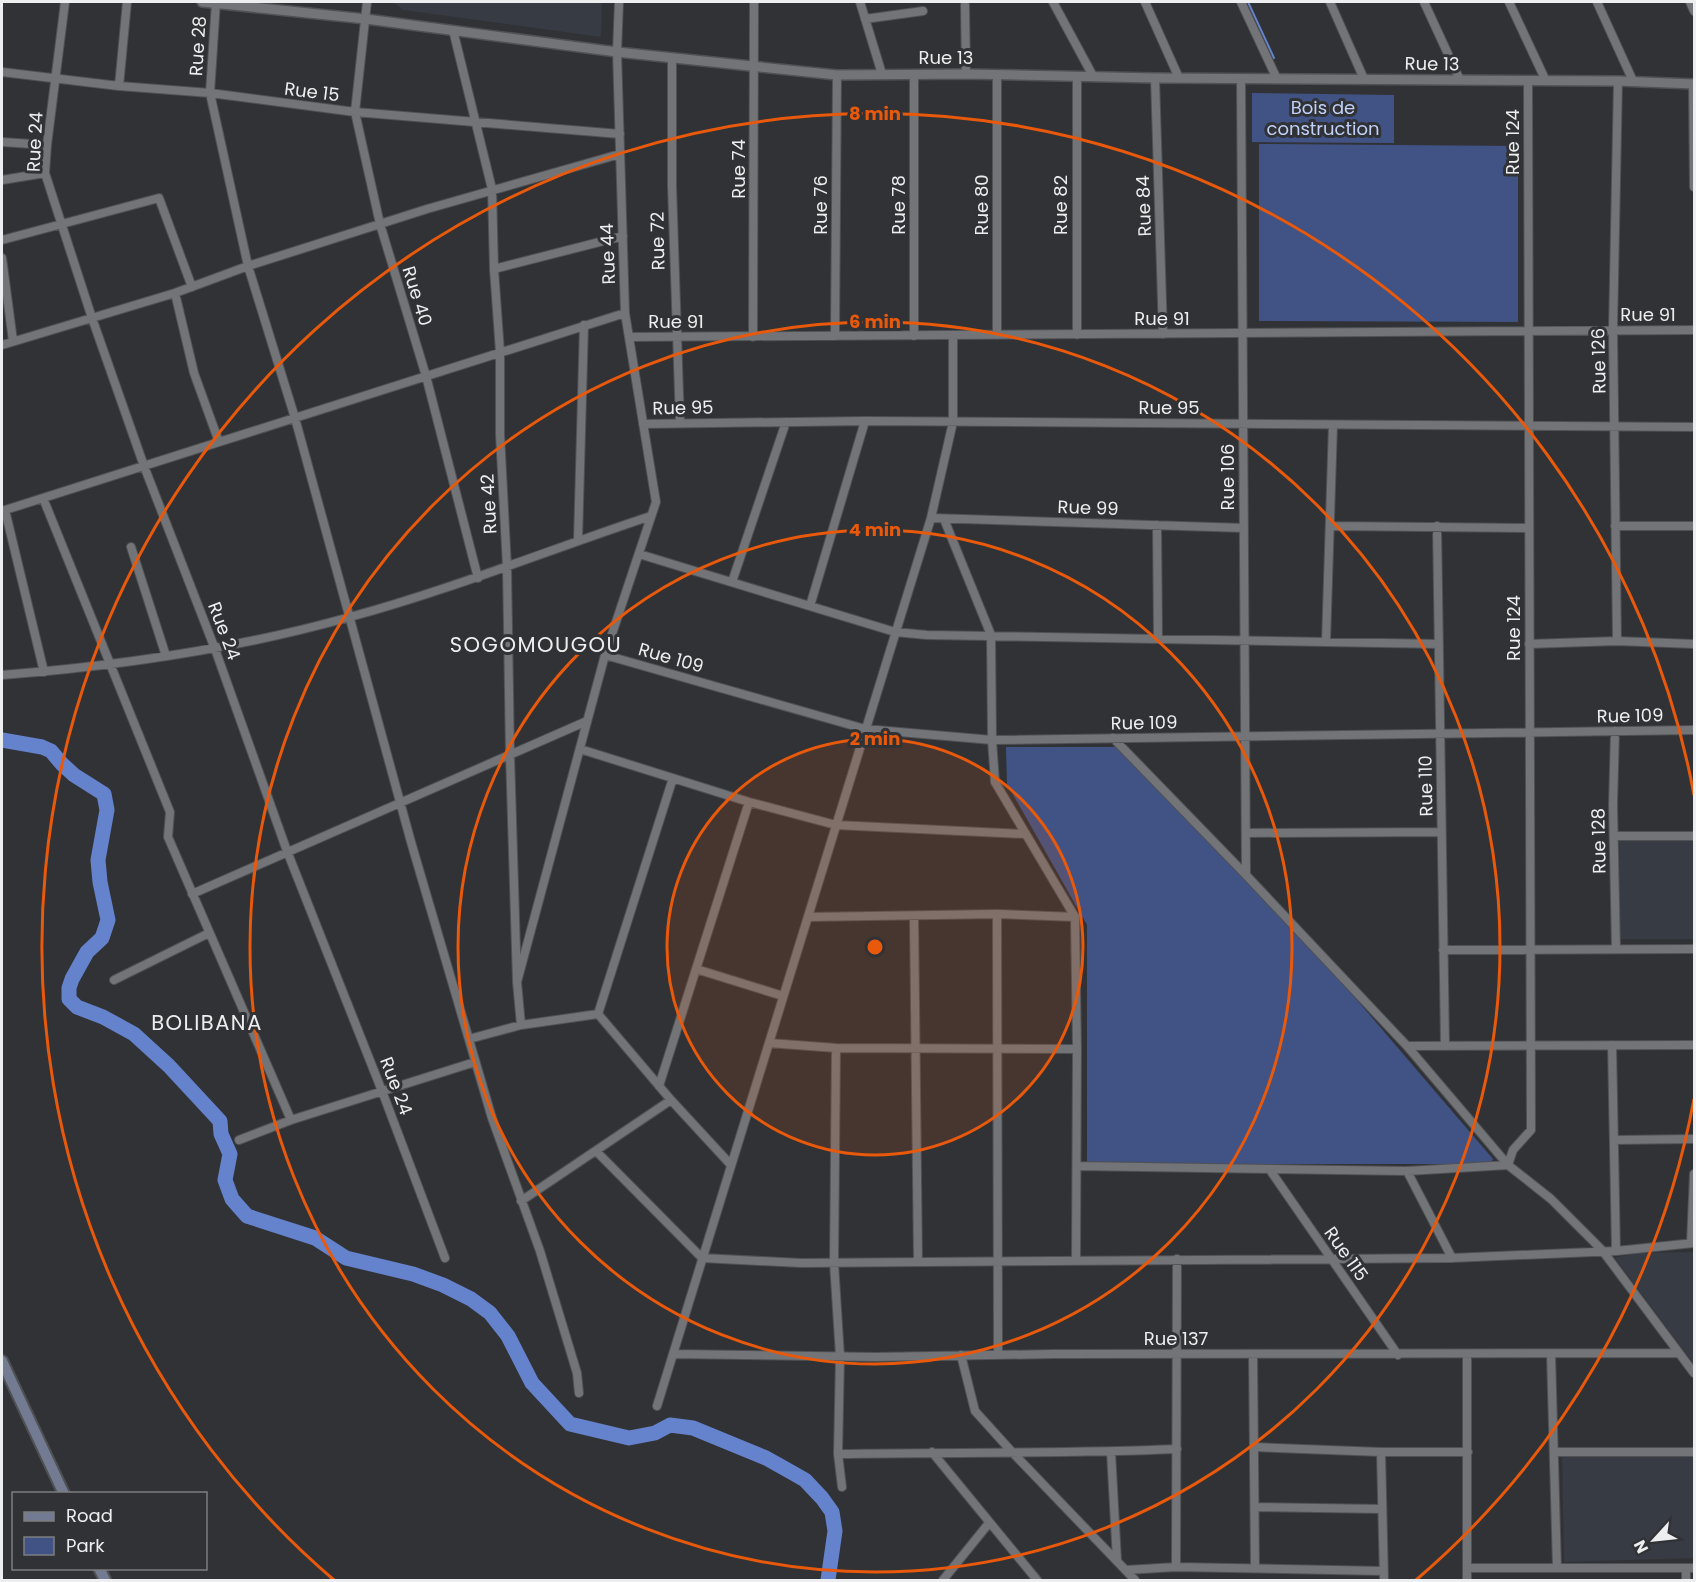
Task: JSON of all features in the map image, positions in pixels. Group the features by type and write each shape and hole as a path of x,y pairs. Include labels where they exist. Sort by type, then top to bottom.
{"main road":[{"path":"2,1361 63,1492"}],"street":[{"name":"Rue 24","path":"65,2 45,173 92,318 144,466 215,649 287,851 445,1258"},
{"path":"119,86 127,2"},
{"name":"Rue 13","path":"202,2 453,30 754,68 837,75 966,74 1241,79 1633,81 1694,84"},
{"name":"Rue 28","path":"216,2 210,93 249,266 295,418 475,1062 492,1118 540,1251 577,1373 579,1393"},
{"name":"Rue 40","path":"367,2 354,112 380,224 426,376 478,578"},
{"name":"Rue 44","path":"619,2 617,52 625,313 656,502"},
{"name":"Rue 74","path":"753,337 754,2"},
{"path":"860,2 882,74"},
{"path":"1053,2 1093,76"},
{"path":"1145,2 1179,78"},
{"path":"1241,2 1277,79"},
{"path":"1330,2 1364,79"},
{"path":"1424,2 1460,81"},
{"path":"1509,2 1546,81"},
{"path":"1597,2 1633,81"},
{"path":"1690,2 1695,11"},
{"path":"964,5 966,74"},
{"path":"865,19 923,11"},
{"name":"Rue 42","path":"453,30 492,189 507,567 517,982 521,1025"},
{"name":"Rue 72","path":"672,58 676,338 680,423"},
{"name":"Rue 15","path":"2,72 119,86 210,93 354,112 620,134"},
{"name":"Rue 78","path":"914,74 914,336"},
{"name":"Rue 76","path":"835,336 837,75"},
{"name":"Rue 80","path":"997,75 997,335"},
{"name":"Rue 82","path":"1077,76 1077,334"},
{"name":"Rue 84","path":"1155,78 1163,334"},
{"name":"Rue 106","path":"1241,79 1246,875"},
{"name":"Rue 126","path":"1617,641 1613,330 1618,81"},
{"name":"Rue 124","path":"1508,1165 1513,1150 1531,1130 1528,82"},
{"path":"1694,84 1695,187"},
{"path":"2,142 47,145"},
{"path":"2,345 175,293 249,266 492,189 620,154"},
{"path":"2,180 45,173"},
{"path":"2,240 159,198 192,287"},
{"path":"494,269 623,236"},
{"path":"2,258 14,341"},
{"path":"175,293 194,373 219,442"},
{"path":"44,672 3,511 625,313"},
{"path":"578,540 584,326"},
{"name":"Rue 91","path":"629,337 1695,330"},
{"path":"657,1406 931,518 953,422 953,335"},
{"path":"810,606 866,421"},
{"name":"Rue 95","path":"643,424 866,421 1695,427"},
{"path":"732,582 786,422"},
{"path":"1326,642 1333,425"},
{"path":"43,498 170,812 168,837 291,1120"},
{"name":"Rue 42","path":"517,982 605,655 656,502"},
{"path":"2,675 110,664 215,649 350,617 478,578 578,540 651,516"},
{"name":"Rue 99","path":"931,518 1244,528"},
{"path":"944,519 991,635 992,740 995,782 1075,916 1076,1260"},
{"path":"1156,525 1158,638"},
{"path":"1330,526 1528,528"},
{"name":"Rue 110","path":"1437,526 1445,1045"},
{"path":"1615,526 1695,526"},
{"path":"131,547 166,656"},
{"path":"639,554 895,632 927,635 1438,644"},
{"path":"1529,644 1617,641 1695,644"},
{"name":"Rue 109","path":"605,655 865,729 992,740 1695,730"},
{"path":"192,894 587,721"},
{"name":"Rue 128","path":"1615,731 1616,949"},
{"path":"1113,738 1407,1046 1508,1165 1551,1199 1602,1250 1695,1373"},
{"path":"580,749 749,802 836,825 1025,834"},
{"path":"598,1014 673,778"},
{"path":"659,1086 749,802"},
{"path":"1246,833 1441,832"},
{"path":"1614,836 1695,836"},
{"path":"808,917 998,914 1075,916"},
{"path":"998,914 998,1354"},
{"path":"914,916 918,1262"},
{"path":"114,980 209,933"},
{"path":"1443,950 1695,949"},
{"path":"696,969 783,996"},
{"path":"469,1039 521,1025 598,1014"},
{"path":"598,1014 671,1100 731,1165"},
{"path":"769,1043 836,1048 1077,1049"},
{"path":"1612,1045 1616,1251"},
{"path":"1407,1046 1695,1045"},
{"path":"836,1048 834,1263 840,1356 838,1454 842,1487"},
{"path":"239,1140 291,1120 475,1062"},
{"path":"522,1201 671,1100"},
{"path":"1614,1140 1695,1139"},
{"path":"597,1152 702,1258 801,1263 1452,1258 1616,1251 1693,1243 1695,1174"},
{"path":"1077,1166 1407,1171 1508,1165"},
{"name":"Rue 115","path":"1270,1170 1398,1355"},
{"path":"1407,1171 1452,1258"},
{"path":"1176,1567 1178,1259"},
{"name":"Rue 137","path":"673,1354 840,1356 1678,1353"},
{"path":"1253,1354 1255,1568"},
{"path":"1467,1354 1467,1581"},
{"path":"1551,1354 1557,1568"},
{"path":"961,1355 975,1410 1013,1454 1135,1581"},
{"path":"1254,1447 1381,1452 1468,1452"},
{"path":"838,1454 932,1452 1013,1454 1177,1449"},
{"path":"932,1452 1037,1581"},
{"path":"1111,1452 1117,1560"},
{"path":"1381,1452 1384,1581"},
{"path":"1554,1452 1695,1452"},
{"path":"1255,1507 1382,1509"},
{"path":"943,1581 989,1523"},
{"path":"1126,1570 1176,1567 1383,1571"},
{"path":"1467,1568 1690,1568 1686,1581"}],"shaded area":[{"path":"393,2 602,2 601,37 403,10"},
{"path":"1619,839 1694,840 1694,939 1620,939"},
{"path":"1694,1252 1694,1364 1615,1258 1637,1253"},
{"path":"1562,1456 1694,1456 1694,1558 1564,1562"}],"green space":[{"name":"Bois de construction","path":"1252,93 1394,95 1394,143 1252,142"},
{"path":"1259,144 1518,146 1518,322 1259,321"},
{"path":"1006,747 1117,747 1333,972 1493,1159 1490,1164 1087,1164 1087,925 1007,784"}],"waterway":[{"path":"1248,2 1274,58"},
{"path":"2,740 42,747 51,751 74,775 104,794 107,810 98,860 108,920 102,938 87,952 72,979 69,999 77,1007 103,1017 134,1034 169,1066 220,1121 221,1134 230,1154 225,1180 232,1199 247,1216 315,1238 346,1258 413,1274 471,1299 490,1313 508,1336 532,1383 570,1424 629,1438 655,1433 670,1425 693,1428 766,1458 805,1480 832,1512 835,1531 828,1580"}],"district":[{"name":"SOGOMOUGOU","path":"536,645"},
{"name":"BOLIBANA","path":"207,1023"}]}
